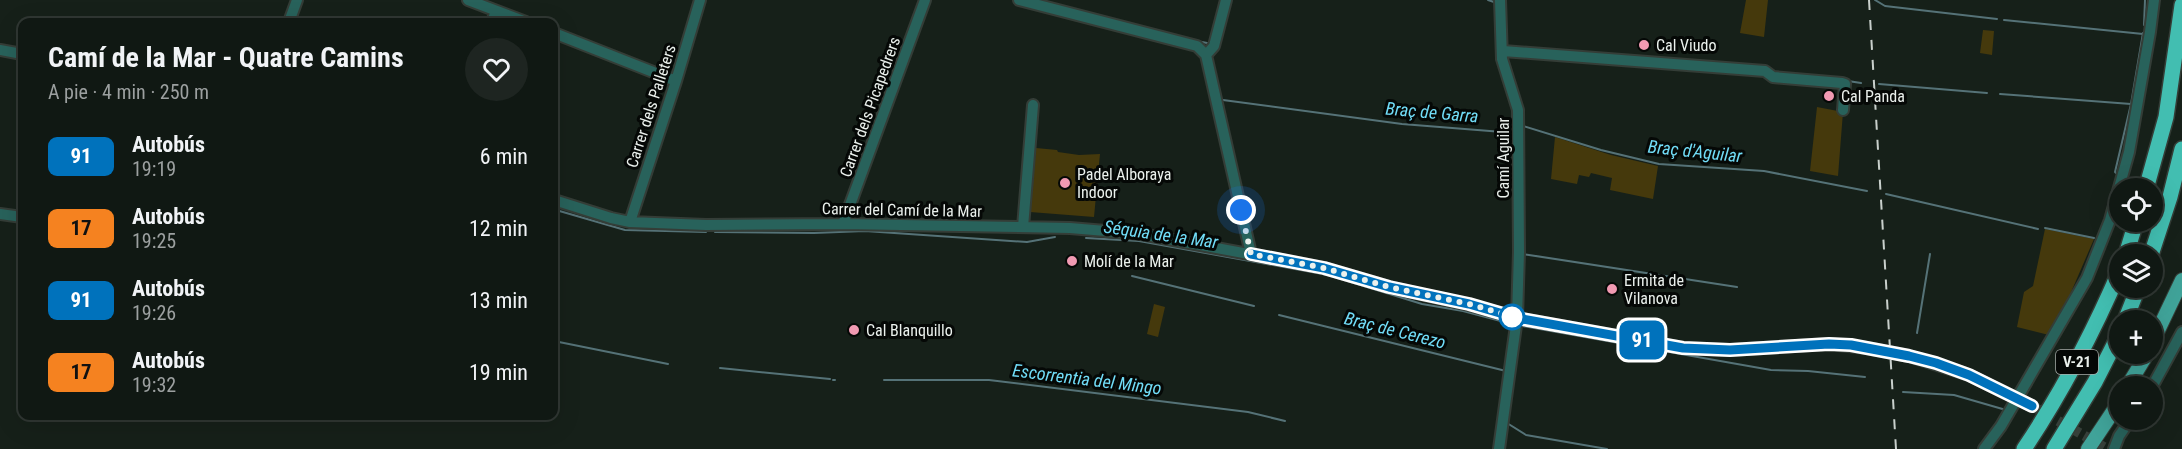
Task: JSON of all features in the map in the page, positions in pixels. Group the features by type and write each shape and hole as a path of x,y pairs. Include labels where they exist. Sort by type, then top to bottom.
{"highway":[{"path":"2149,178 2166,117 2182,5"},
{"path":"2155,244 2182,149"},
{"name":"V-21","path":"2024,449 2072,372 2109,296"},
{"name":"V-21","path":"2054,449 2109,355"}],"main road":[{"path":"2163,320 2182,280"},
{"path":"2088,449 2109,418"}],"street":[{"path":"290,18 297,0"},
{"path":"468,0 515,18"},
{"name":"Carrer dels Palleters","path":"630,222 700,0"},
{"name":"Carrer dels Picapedrers","path":"843,224 925,0"},
{"path":"1019,0 1197,46 1206,55 1251,254"},
{"path":"1206,55 1214,46 1226,0"},
{"name":"Camí Aguilar","path":"1499,449 1517,318 1519,252 1518,110 1502,59 1500,0"},
{"path":"1984,449 2037,367 2086,278 2110,220 2129,152 2151,32 2154,0"},
{"path":"493,18 496,11"},
{"path":"558,35 676,81"},
{"path":"0,50 18,53"},
{"path":"1503,51 1765,72 1773,77 1842,83 1845,84 1843,110"},
{"path":"1023,227 1033,105"},
{"name":"Carrer del Camí de la Mar","path":"558,201 630,222 706,225 843,224 1070,228 1141,234 1324,268 1389,287 1469,304 1517,318 1704,350 1829,344 1909,356 1969,375 2032,406"},
{"path":"0,214 18,216"},
{"path":"2158,376 2182,332"},
{"path":"2109,448 2124,430"}],"shaded area":[{"path":"1746,0 1768,0 1764,37 1740,33"},
{"path":"1983,30 1994,31 1992,55 1980,53"},
{"path":"1817,107 1843,112 1838,176 1810,171"},
{"path":"1555,137 1611,155 1658,166 1653,199 1610,190 1612,178 1591,173 1589,177 1579,175 1577,184 1551,179"},
{"name":"Padel Alboraya Indoor","path":"1036,148 1079,155 1100,154 1094,217 1030,212"},
{"path":"2045,229 2094,239 2069,297 2049,335 2017,327 2024,292 2033,286"},
{"path":"1154,304 1165,307 1158,337 1147,334"}],"waterway":[{"path":"1488,0 1497,3"},
{"path":"1875,0 1885,6 1997,19"},
{"path":"2144,25 2145,0"},
{"path":"2004,20 2143,34"},
{"path":"2116,173 2143,33"},
{"name":"Braç de Garra","path":"1197,41 1207,43"},
{"path":"1848,81 1861,83"},
{"path":"1879,84 1987,93"},
{"path":"2000,94 2131,104"},
{"name":"Braç de Garra","path":"1223,100 1402,124 1515,133"},
{"name":"Braç d'Aguilar","path":"1523,126 1601,150 1659,164 1764,171 1867,191"},
{"name":"Braç d'Aguilar","path":"1886,194 2038,229"},
{"name":"Séquia de la Mar","path":"558,211 625,230 706,232"},
{"name":"Braç d'Aguilar","path":"2045,228 2094,238"},
{"name":"Séquia de la Mar","path":"715,232 865,231 1027,242 1055,237"},
{"name":"Séquia de la Mar","path":"1086,238 1139,241 1328,275 1422,304 1463,311 1512,324"},
{"name":"Braç de Garra","path":"1523,254 1737,287"},
{"name":"Braç de Garra","path":"1917,333 1930,254"},
{"name":"Braç de Cerezo","path":"1132,276 1254,306"},
{"name":"Braç de Cerezo","path":"1279,315 1506,371"},
{"name":"Séquia de la Mar","path":"1522,326 1771,370 1865,377"},
{"name":"Escorrentia del Mingo","path":"558,342 668,364"},
{"name":"Escorrentia del Mingo","path":"720,368 830,379"},
{"name":"Escorrentia del Mingo","path":"884,380 989,380 1248,412 1285,421"},
{"name":"Séquia de la Mar","path":"1903,392 1954,395 2006,410"},
{"name":"Braç de Cerezo","path":"1507,423 1526,435 1607,449"}],"tunnel":[{"path":"2032,406 2104,447"}],"railway":[{"path":"1869,0 1896,449"}],"bus line":[{"name":"91","path":"1251,254 1324,268 1389,287 1469,304 1517,318 1683,348 1730,350 1829,344 1851,345 1909,356 1969,375 2032,406"}],"place":[{"name":"Cal Viudo","path":"1644,45"},
{"name":"Cal Panda","path":"1829,96"},
{"name":"Padel Alboraya Indoor","path":"1065,183"},
{"name":"Molí de la Mar","path":"1072,261"},
{"name":"Ermita de Vilanova","path":"1612,289"},
{"name":"Cal Blanquillo","path":"854,330"}],"route":[{"path":"1241,210 1251,254 1324,268 1389,287 1469,304 1517,318 1512,317"}]}
